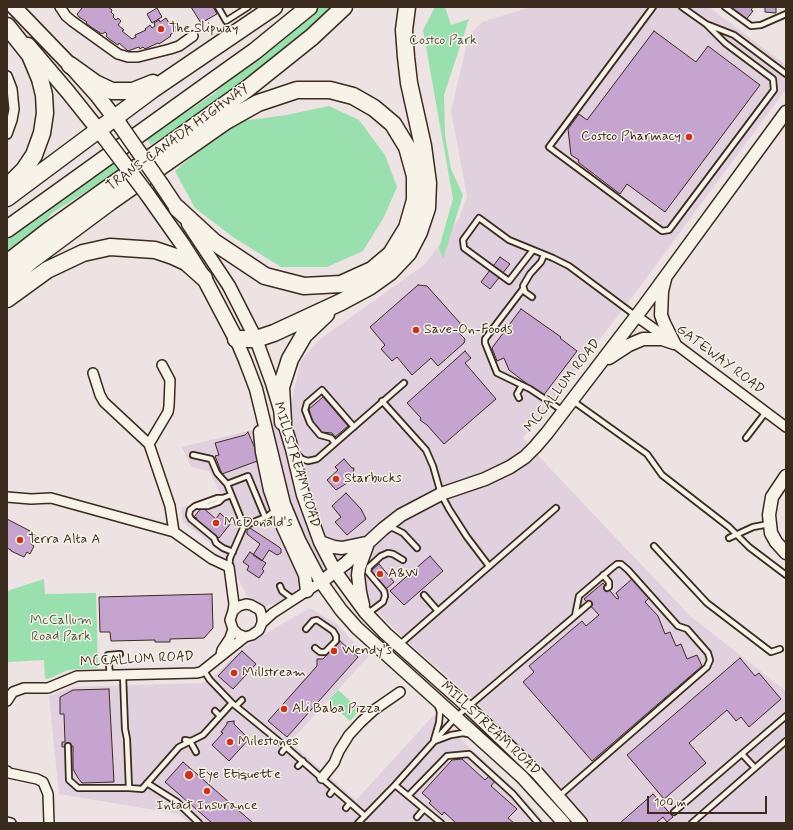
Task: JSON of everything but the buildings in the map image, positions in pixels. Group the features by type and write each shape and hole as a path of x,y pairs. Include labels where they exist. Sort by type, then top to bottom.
{"highway":[{"path":"7,198 117,122 152,90 274,7"},
{"name":"TRANS-CANADA HIGHWAY","path":"7,229 255,51 308,7"},
{"name":"TRANS-CANADA HIGHWAY","path":"7,262 247,89 312,37 344,7"},
{"path":"236,339 256,339 274,333 341,302 368,287 385,276 408,253 419,232 427,208 428,183 423,146 409,83 404,30 407,7"},
{"path":"7,24 30,55 38,74 44,95 45,112 42,134 34,155 24,170 7,187"},
{"path":"70,65 95,83 112,91 133,91 180,71"},
{"path":"7,282 32,260 98,211 226,121 258,103 297,90 330,90 353,96 374,108 393,124 406,147 415,176 415,200 407,228 391,254 372,270 341,284 304,286 265,276 214,242 177,208"},
{"path":"7,299 48,270 82,253 110,247 155,250 186,262 204,278"},
{"path":"283,422 281,387 290,359 304,335 321,317 341,302"}],"main road":[{"name":"MILLSTREAM ROAD","path":"14,7 70,65 117,122 161,184 229,286 256,339 270,377 292,449 303,495 320,542 335,571 366,613 398,646 468,707 538,774 581,823"},
{"name":"MILLSTREAM ROAD","path":"7,24 38,56 101,133 147,194 204,278 236,339 256,389 284,504 299,540 321,582 356,628 522,777 564,823"},
{"name":"MCCALLUM ROAD","path":"321,582 346,563 383,529 401,515 441,494 485,479 510,467 525,457 535,447 600,365 786,112"},
{"path":"665,277 662,291 661,315 674,342"},
{"path":"600,365 629,345 643,339 662,339 674,342"},
{"path":"256,389 262,452 270,490 283,527 305,575 308,592"},
{"path":"786,476 772,497 768,515 769,524 776,542 786,553"},
{"path":"320,542 342,548 368,543"},
{"path":"366,613 360,592 358,575 368,543"}],"street":[{"path":"60,7 66,16 72,21 118,54 128,57 138,57 170,50 179,46 193,36"},
{"path":"7,76 12,89 14,109 7,134"},
{"name":"GATEWAY ROAD","path":"636,316 674,342 786,427"},
{"path":"149,444 168,412 169,406 170,380 162,365"},
{"path":"93,373 100,395 104,402 149,444 170,506 174,532"},
{"path":"7,497 31,499 51,498 174,532 229,571 236,592 246,604"},
{"path":"229,571 234,604 230,620 233,629 238,634 245,637 252,635 259,630 262,623 260,610 246,604 239,606 233,611"},
{"name":"MCCALLUM ROAD","path":"262,623 273,613 308,592 321,582"},
{"name":"MCCALLUM ROAD","path":"260,610 268,610 294,600"},
{"name":"MCCALLUM ROAD","path":"221,655 233,629"},
{"name":"MCCALLUM ROAD","path":"7,701 13,692 24,688 48,688 77,676 196,673 204,671 221,655 245,637"},
{"path":"318,778 334,763 339,751 361,722 374,710 400,692"},
{"path":"7,771 9,773 37,779 43,782 48,794 49,823"},
{"path":"7,822 11,823"}],"lane":[{"path":"218,7 226,21 248,7"},
{"path":"653,7 549,146 662,231 669,230 774,90 773,79 725,43 706,24 682,7"},
{"path":"725,7 751,26 756,26 786,14"},
{"path":"706,24 734,35 786,74"},
{"path":"533,250 509,281 464,248 463,240 479,218 509,240 544,254 574,270 636,316"},
{"path":"544,254 541,262 524,282 523,289 485,339 485,343 497,373 545,398 564,412"},
{"path":"523,289 532,297"},
{"path":"292,449 302,459 313,461 317,459 404,383"},
{"path":"519,398 517,394 522,385"},
{"path":"335,443 331,438 320,435 310,423 306,414 307,403 322,390 354,427"},
{"path":"572,400 647,454 662,474 729,527 749,547 786,575"},
{"path":"382,402 426,450 433,466 441,494 467,537 489,566"},
{"path":"746,438 766,412"},
{"path":"193,455 211,459 217,473 227,484 244,526 240,540 233,552 229,571"},
{"path":"227,484 248,476 265,517"},
{"path":"231,495 223,498 217,498 195,506 189,512 191,519 214,538 216,543 233,552"},
{"path":"244,526 258,523 274,511 275,505"},
{"path":"398,646 556,508"},
{"path":"729,538 753,527 769,524"},
{"path":"383,529 392,528 399,530 417,548"},
{"path":"654,546 707,603 771,652 780,649"},
{"path":"366,613 383,602 385,596 384,591 368,572 369,567 385,554 393,554 403,560"},
{"path":"558,797 707,667 710,660 708,653 687,629 678,626 621,564 617,564 579,596 575,616"},
{"path":"603,575 609,582 609,587 607,588"},
{"path":"280,586 282,591 294,600"},
{"path":"424,595 438,611"},
{"path":"358,823 395,785 456,717 589,604"},
{"path":"306,629 313,621 317,620 332,631 336,636 336,641 325,652 320,652 315,648"},
{"path":"110,676 108,655 120,654"},
{"path":"204,671 210,680 232,703 268,736 286,747 303,761 318,778 334,789 365,816"},
{"path":"123,675 126,697 125,729 127,739 129,788"},
{"path":"434,697 440,712 439,723 434,741"},
{"path":"236,706 242,700"},
{"path":"68,746 69,780 78,788 142,789 160,765 179,747 188,741 203,735 213,720 220,716 232,703"},
{"path":"215,711 220,716"},
{"path":"674,812 786,716"},
{"path":"434,741 450,735 463,733 477,736"},
{"path":"188,741 196,752"},
{"path":"692,823 786,741"},
{"path":"282,752 286,747"},
{"path":"408,796 447,756 469,754 513,794 538,823"},
{"path":"742,754 755,768"},
{"path":"298,766 303,761"},
{"path":"147,783 177,802 199,823"},
{"path":"395,785 441,823"},
{"path":"330,794 334,789"},
{"path":"346,808 350,803"},
{"path":"417,817 424,809"}],"shaded area":[{"path":"531,7 709,7 786,65 786,89 630,300 523,438 690,616 786,691 786,823 590,823 469,695 412,646 388,623 357,587 353,576 264,607 249,600 236,574 221,551 183,522 181,508 221,494 209,471 191,467 182,447 252,430 285,419 291,403 301,360 319,340 424,265 459,219 467,196 451,111 467,44 471,33 482,22"},
{"path":"310,608 338,625 355,644 369,656 290,742 356,800 434,715 518,792 545,823 188,823 179,814 59,794 49,696 73,687 201,683 215,675 241,649"}],"green space":[{"path":"319,7 334,7 264,67 170,135 166,135 151,145 146,138 214,94 226,81 295,28"},
{"name":"Costco Park","path":"435,7 445,7 451,25 469,19 444,95 445,135 451,169 463,195 443,259 439,248 453,199 423,30"},
{"path":"329,106 359,120 385,155 397,187 384,217 363,251 327,267 281,267 233,237 195,208 175,171 196,153 242,121 286,115"},
{"path":"112,161 119,171 52,213 39,230 7,254 7,237"},
{"name":"McCallum Road Park","path":"44,579 45,594 96,593 98,668 68,670 47,679 45,678 44,660 7,663 7,591"},
{"path":"338,690 360,710 350,721 328,701"}],"place":[{"name":"The Slipway","path":"161,29"},
{"name":"Costco Pharmacy","path":"689,137"},
{"name":"Save-On-Foods","path":"416,330"},
{"name":"Starbucks","path":"336,479"},
{"name":"McDonald's","path":"216,523"},
{"name":"Terra Alta A","path":"20,540"},
{"name":"A&W","path":"380,574"},
{"name":"Wendy's","path":"334,651"},
{"name":"Millstream","path":"234,673"},
{"name":"Ali Baba Pizza","path":"284,709"},
{"name":"Milestones","path":"230,742"},
{"name":"Eye Etiquette","path":"189,775"},
{"name":"Intact Insurance","path":"207,791"}]}
